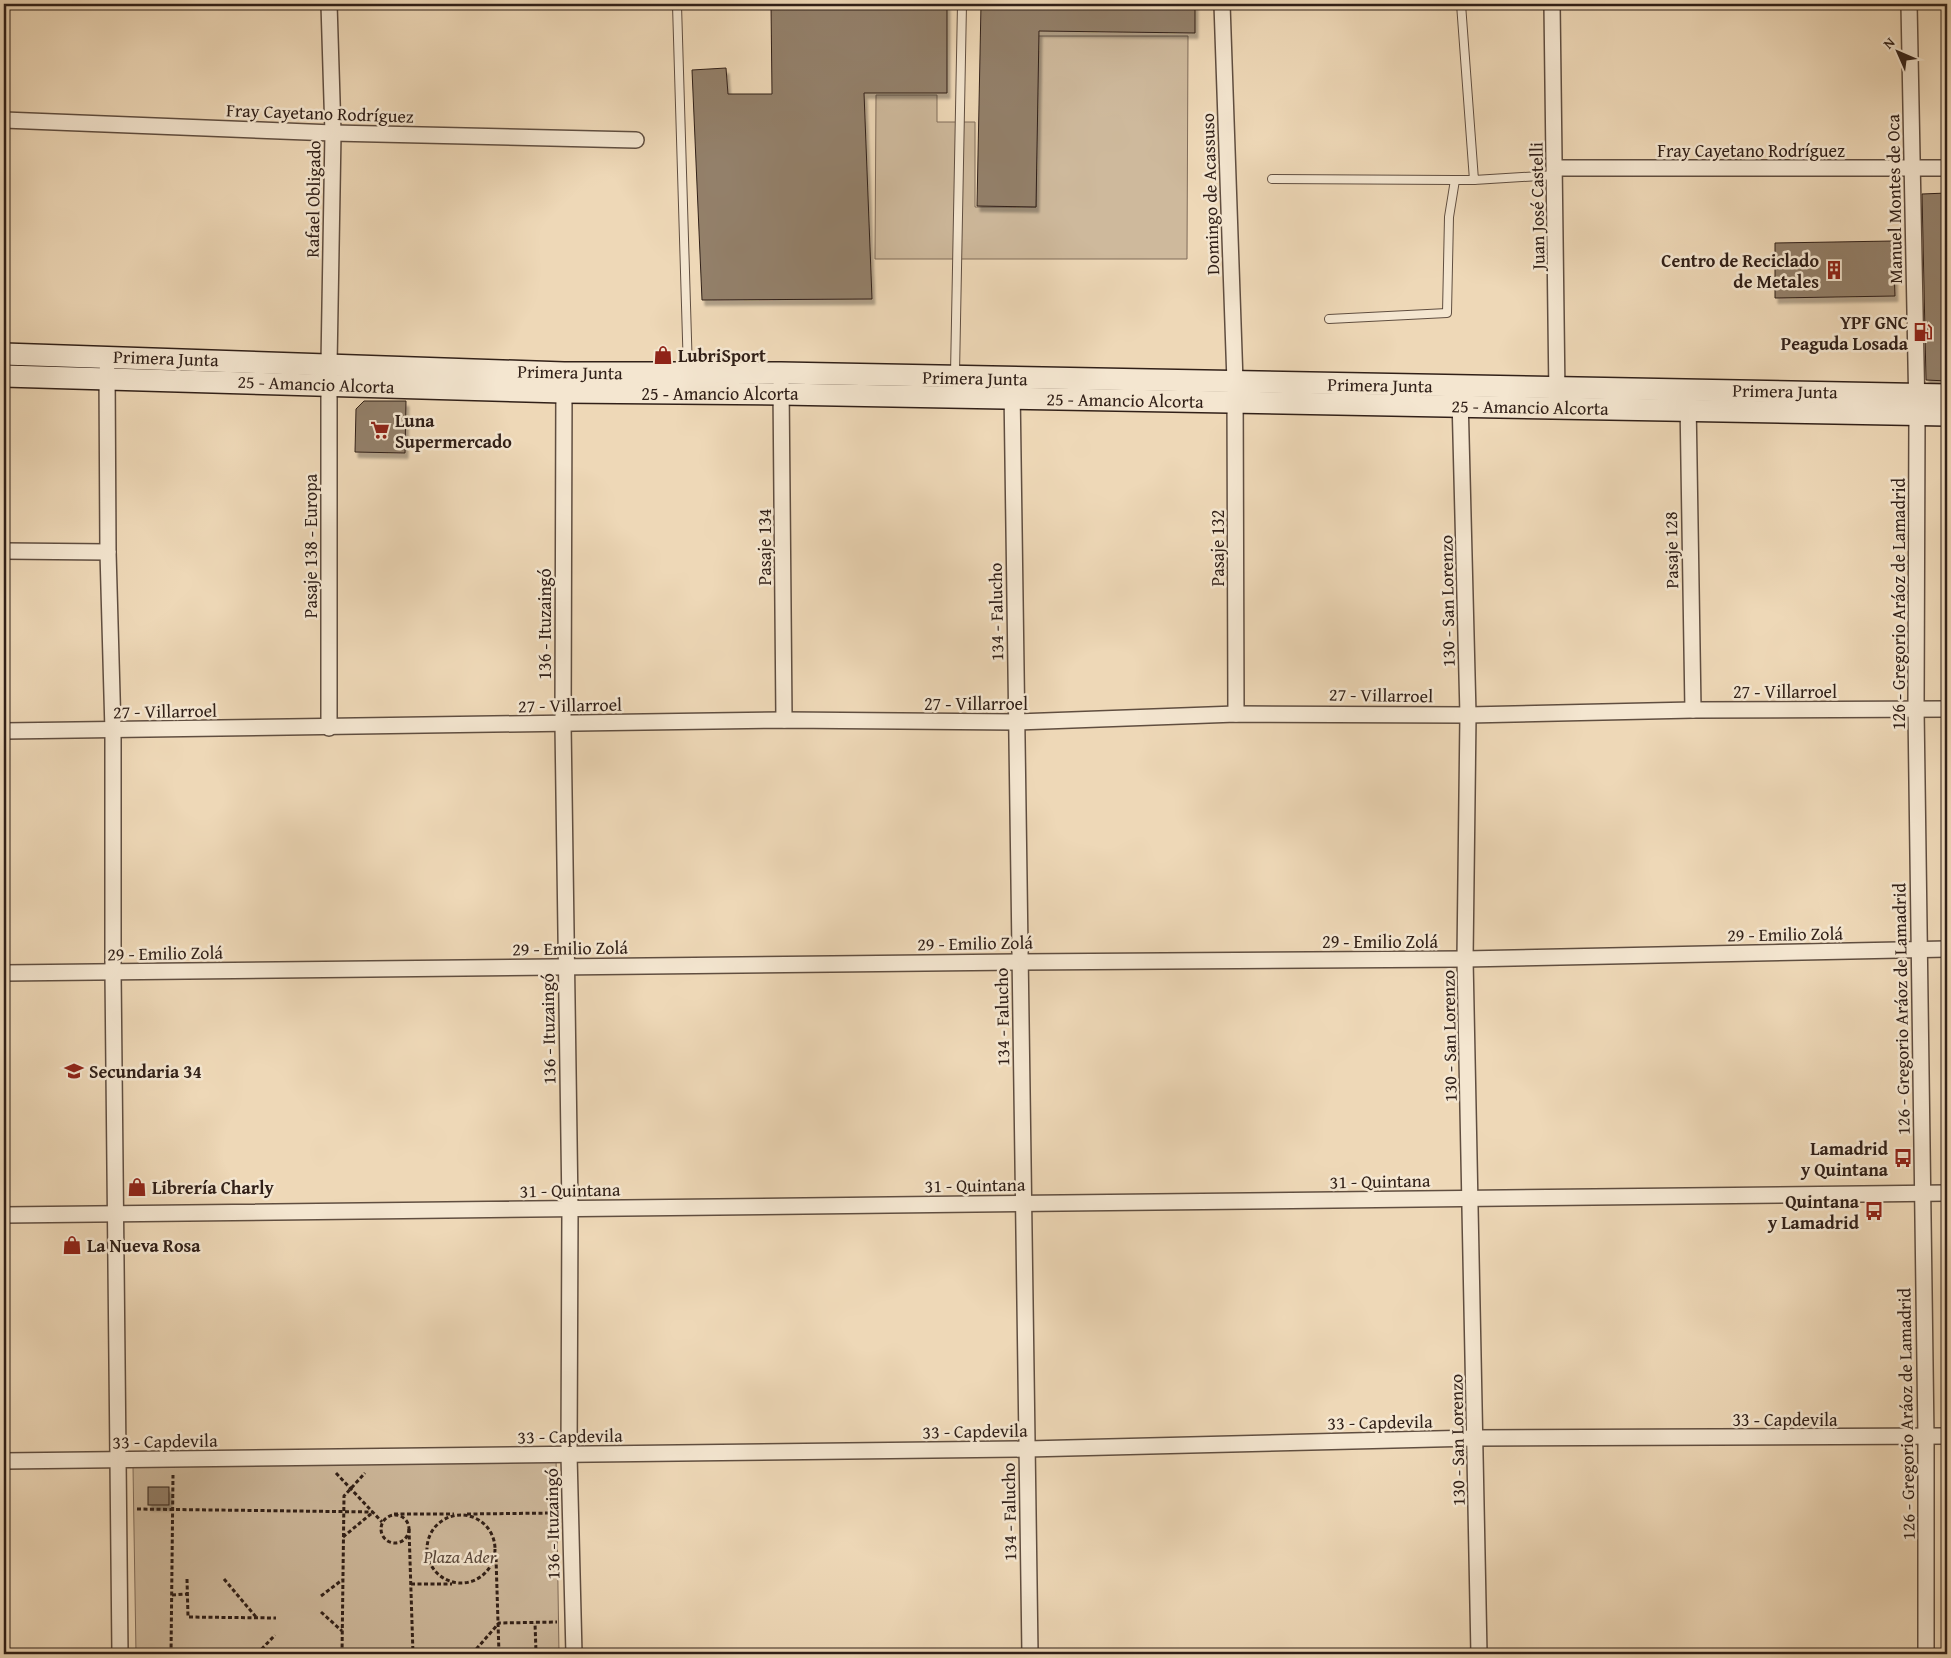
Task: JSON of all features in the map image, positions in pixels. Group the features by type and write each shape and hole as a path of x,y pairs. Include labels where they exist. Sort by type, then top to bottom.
{"main road":[{"name":"Primera Junta","path":"4,354 108,356 329,374"},
{"name":"Primera Junta","path":"564,383 688,372 781,383 954,377 1012,388 1557,398 1916,404 1947,394"},
{"name":"25 - Amancio Alcorta","path":"4,376 107,378 329,374 564,383 781,383 1012,388"},
{"path":"1916,404 1947,415"}],"street":[{"name":"Rafael Obligado","path":"329,4 333,133 329,374"},
{"name":"Domingo de Acassuso","path":"1222,4 1235,392"},
{"name":"Juan José Castelli","path":"1552,4 1556,172 1557,398"},
{"name":"Manuel Montes de Oca","path":"1909,4 1916,404"},
{"name":"Fray Cayetano Rodríguez","path":"4,120 333,133 636,140"},
{"name":"Fray Cayetano Rodríguez","path":"1556,172 1947,168"},
{"path":"108,356 108,552 113,731 113,972 120,1654"},
{"name":"Pasaje 138 - Europa","path":"329,374 329,728"},
{"name":"136 - Ituzaingó","path":"564,383 563,724 570,1209 569,1455 574,1654"},
{"name":"Pasaje 134","path":"781,383 784,720"},
{"name":"134 - Falucho","path":"1012,388 1030,1654"},
{"name":"Pasaje 132","path":"1235,392 1236,714"},
{"name":"130 - San Lorenzo","path":"1460,396 1468,715 1465,959 1472,1198 1479,1654"},
{"name":"Pasaje 128","path":"1688,400 1692,710"},
{"name":"126 - Gregorio Aráoz de Lamadrid","path":"1916,404 1916,710 1926,1437 1926,1654"},
{"path":"4,551 108,552"},
{"name":"27 - Villarroel","path":"4,731 329,728 784,720 1017,722 1236,714 1468,715 1692,710 1947,709"},
{"name":"29 - Emilio Zolá","path":"4,974 1020,962 1465,959 1947,949"},
{"name":"31 - Quintana","path":"4,1215 1947,1193"},
{"name":"33 - Capdevila","path":"4,1461 1027,1449 1475,1438 1947,1436"}],"lane":[{"path":"954,377 962,4"},
{"path":"1461,4 1474,180"},
{"path":"677,5 688,372"},
{"path":"1272,179 1474,180 1556,172"},
{"path":"1329,318 1447,313 1450,217 1455,180"}],"path":[{"path":"171,1654 173,1466"},
{"path":"342,1654 344,1496 369,1468"},
{"path":"332,1469 382,1522"},
{"path":"137,1509 373,1512"},
{"path":"343,1537 373,1512"},
{"path":"409,1529 402,1541 388,1542 380,1531 382,1522 394,1514 557,1513"},
{"path":"394,1514 406,1520 409,1529 413,1654"},
{"path":"458,1584 447,1581 434,1570 427,1555 427,1544 431,1533 438,1524 459,1514 480,1521 489,1528 494,1538 499,1654"},
{"path":"411,1584 469,1583 480,1578 488,1571 494,1561 496,1550"},
{"path":"187,1579 188,1617 276,1618"},
{"path":"224,1579 257,1617"},
{"path":"321,1596 343,1580"},
{"path":"172,1595 188,1594"},
{"path":"321,1612 342,1632"},
{"path":"472,1654 499,1623 572,1622"},
{"path":"533,1654 536,1652 535,1623"},
{"path":"257,1654 275,1635"}],"green space":[{"path":"1037,36 1188,36 1187,259 875,259 876,95 937,95 937,122 975,122 975,207 1036,207"},
{"name":"Plaza Ader","path":"556,1457 559,1654 136,1654 133,1467"}],"building":[{"path":"771,4 947,4 947,93 864,93 872,299 702,300 692,70 726,68 728,94 772,94"},
{"path":"981,4 1195,4 1195,33 1039,31 1036,207 977,206"},
{"path":"1947,193 1947,381 1926,380 1922,194"},
{"name":"Centro de Reciclado de Metales","path":"1893,241 1895,296 1775,298 1775,243"},
{"name":"Luna Supermercado","path":"364,401 406,401 405,453 355,452 356,409"},
{"path":"148,1487 169,1487 169,1505 148,1505"}],"place":[{"name":"Centro de Reciclado de Metales","path":"1834,270"},
{"name":"YPF GNC Peaguda Losada","path":"1923,332"},
{"name":"LubriSport","path":"663,355"},
{"name":"Luna Supermercado","path":"380,430"},
{"name":"Secundaria 34","path":"74,1071"},
{"name":"Lamadrid y Quintana","path":"1903,1158"},
{"name":"Librería Charly","path":"137,1187"},
{"name":"Quintana y Lamadrid","path":"1874,1211"},
{"name":"La Nueva Rosa","path":"72,1245"}]}
